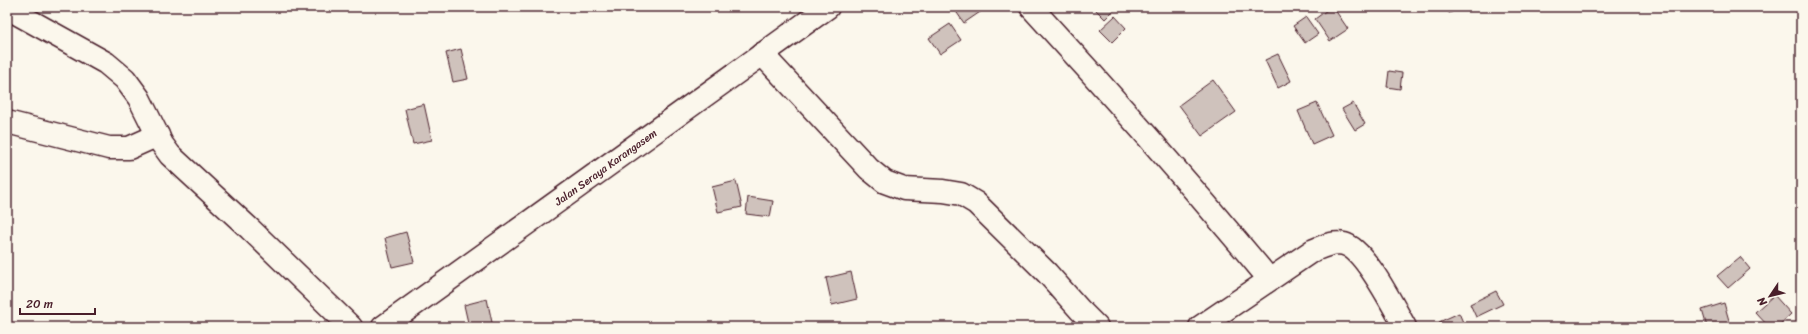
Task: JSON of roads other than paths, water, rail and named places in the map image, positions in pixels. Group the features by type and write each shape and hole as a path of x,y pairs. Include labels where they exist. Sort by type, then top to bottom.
{"street":[{"name":"Jalan Seraya Karangasem","path":"383,327 828,7"},
{"path":"1031,7 1116,100 1269,279"},
{"path":"7,8 106,63 125,80 139,98 162,144 170,155 250,229 351,327"},
{"path":"762,54 869,170 885,182 904,189 943,191 961,194 976,203 1048,273 1097,327"},
{"path":"7,122 109,148 128,148 158,135"},
{"path":"1200,327 1312,251 1332,243 1350,245 1362,256 1405,327"}]}
